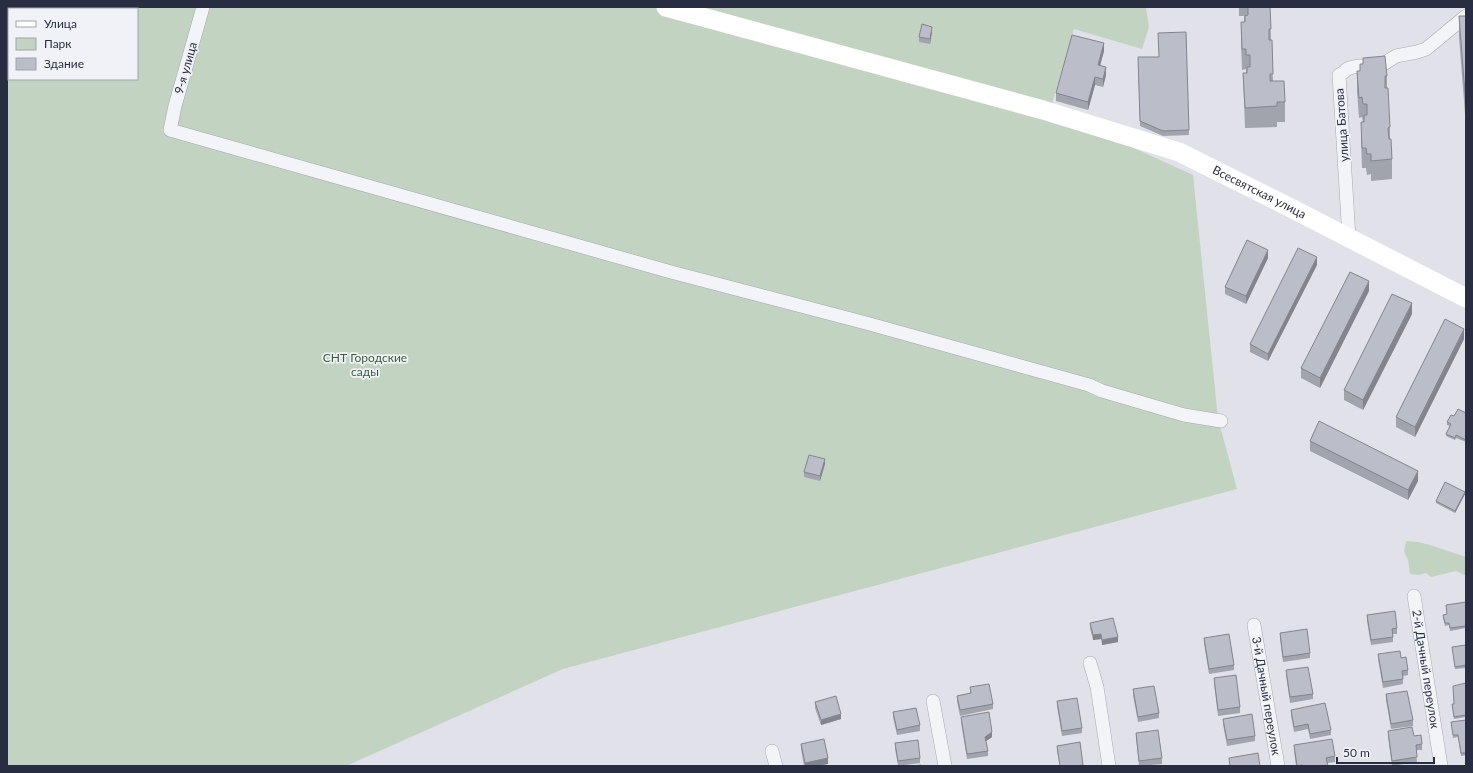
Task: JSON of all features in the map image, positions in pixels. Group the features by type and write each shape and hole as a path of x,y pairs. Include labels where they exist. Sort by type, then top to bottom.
{"street":[{"name":"9-я улица","path":"203,7 175,106 170,130 671,272 866,323 1089,385 1102,391 1184,416 1221,421"},
{"name":"Всесвятская улица","path":"666,7 1043,110 1179,152 1466,298"},
{"name":"улица Батова","path":"1349,238 1339,74 1344,72 1346,69 1385,63 1396,56 1426,49 1466,16"},
{"name":"2-й Дачный переулок","path":"1414,596 1441,766"},
{"name":"3-й Дачный переулок","path":"1254,625 1278,766"},
{"path":"1090,663 1097,688 1109,766"},
{"path":"933,701 945,766"},
{"path":"772,751 776,766"}],"green space":[{"name":"СНТ Городские сады","path":"7,7 1146,7 1149,27 1142,49 1074,29 1047,121 1125,144 1193,175 1218,418 1237,489 563,669 346,766 7,766"},
{"path":"1406,541 1430,545 1466,557 1466,576 1456,571 1431,577 1426,573 1419,575 1410,574 1408,560 1404,551"}],"building":[{"path":"1248,7 1270,7 1271,29 1269,29 1269,40 1272,40 1273,74 1270,74 1270,81 1284,81 1285,102 1277,102 1277,106 1245,108 1243,73 1247,73 1247,67 1250,67 1250,55 1246,55 1246,49 1242,49 1241,22 1245,22 1245,16 1248,15"},
{"path":"1459,16 1466,16 1466,106"},
{"path":"922,24 932,27 930,39 919,37"},
{"path":"1186,32 1189,130 1163,131 1140,121 1138,57 1159,57 1158,33"},
{"path":"1072,35 1104,43 1098,65 1106,67 1103,79 1095,77 1088,102 1056,93"},
{"path":"1385,56 1387,76 1385,76 1385,88 1388,88 1390,127 1388,128 1389,139 1391,139 1392,159 1371,161 1371,154 1367,154 1366,148 1362,148 1361,122 1364,122 1364,115 1367,115 1367,104 1363,104 1362,97 1359,98 1357,71 1360,71 1360,64 1363,64 1363,58"},
{"path":"1247,240 1268,250 1246,296 1225,287"},
{"path":"1298,248 1317,257 1268,354 1250,344"},
{"path":"1350,272 1369,281 1320,378 1301,368"},
{"path":"1392,294 1412,303 1363,400 1344,390"},
{"path":"1445,319 1464,329 1415,427 1396,417"},
{"path":"1458,409 1466,413 1466,440 1456,435 1455,438 1446,434 1451,424 1447,422 1451,415 1454,416"},
{"path":"1319,421 1418,471 1408,490 1310,441"},
{"path":"809,455 825,459 820,476 804,472"},
{"path":"1445,482 1465,492 1455,511 1436,501"},
{"path":"1466,602 1466,626 1450,628 1449,623 1445,623 1443,615 1447,614 1446,605"},
{"path":"1395,611 1397,628 1392,629 1393,637 1371,640 1367,615"},
{"path":"1113,618 1118,637 1102,640 1101,634 1093,635 1090,623"},
{"path":"1307,629 1310,653 1283,657 1280,633"},
{"path":"1229,634 1234,665 1209,669 1204,638"},
{"path":"1466,645 1466,665 1455,667 1452,647"},
{"path":"1400,651 1401,658 1406,657 1408,670 1402,671 1403,679 1383,682 1378,654"},
{"path":"1308,667 1313,694 1290,697 1286,670"},
{"path":"1236,675 1240,707 1218,710 1214,678"},
{"path":"1466,683 1466,715 1454,717 1452,704 1454,704 1453,686"},
{"path":"989,684 993,704 960,710 957,696 971,693 970,687"},
{"path":"1154,686 1159,713 1138,717 1133,689"},
{"path":"1407,691 1413,720 1391,724 1386,694"},
{"path":"836,696 841,714 821,720 815,702"},
{"path":"1077,698 1082,728 1062,731 1057,701"},
{"path":"1325,703 1331,730 1310,734 1308,724 1294,727 1291,710"},
{"path":"916,708 920,725 897,730 893,712"},
{"path":"989,712 992,732 985,737 988,751 967,754 961,717"},
{"path":"1252,714 1255,736 1227,740 1223,719"},
{"path":"1466,720 1466,753 1461,753 1458,735 1453,735 1451,722"},
{"path":"1412,727 1414,736 1421,735 1422,744 1416,745 1417,757 1392,761 1388,731"},
{"path":"1158,730 1162,758 1139,761 1136,733"},
{"path":"824,739 828,758 805,763 801,744"},
{"path":"1332,739 1335,756 1326,758 1328,766 1297,766 1294,745"},
{"path":"918,740 920,758 898,761 895,743"},
{"path":"1080,742 1083,765 1060,766 1057,746"},
{"path":"1258,753 1260,766 1230,766 1229,758"}]}
